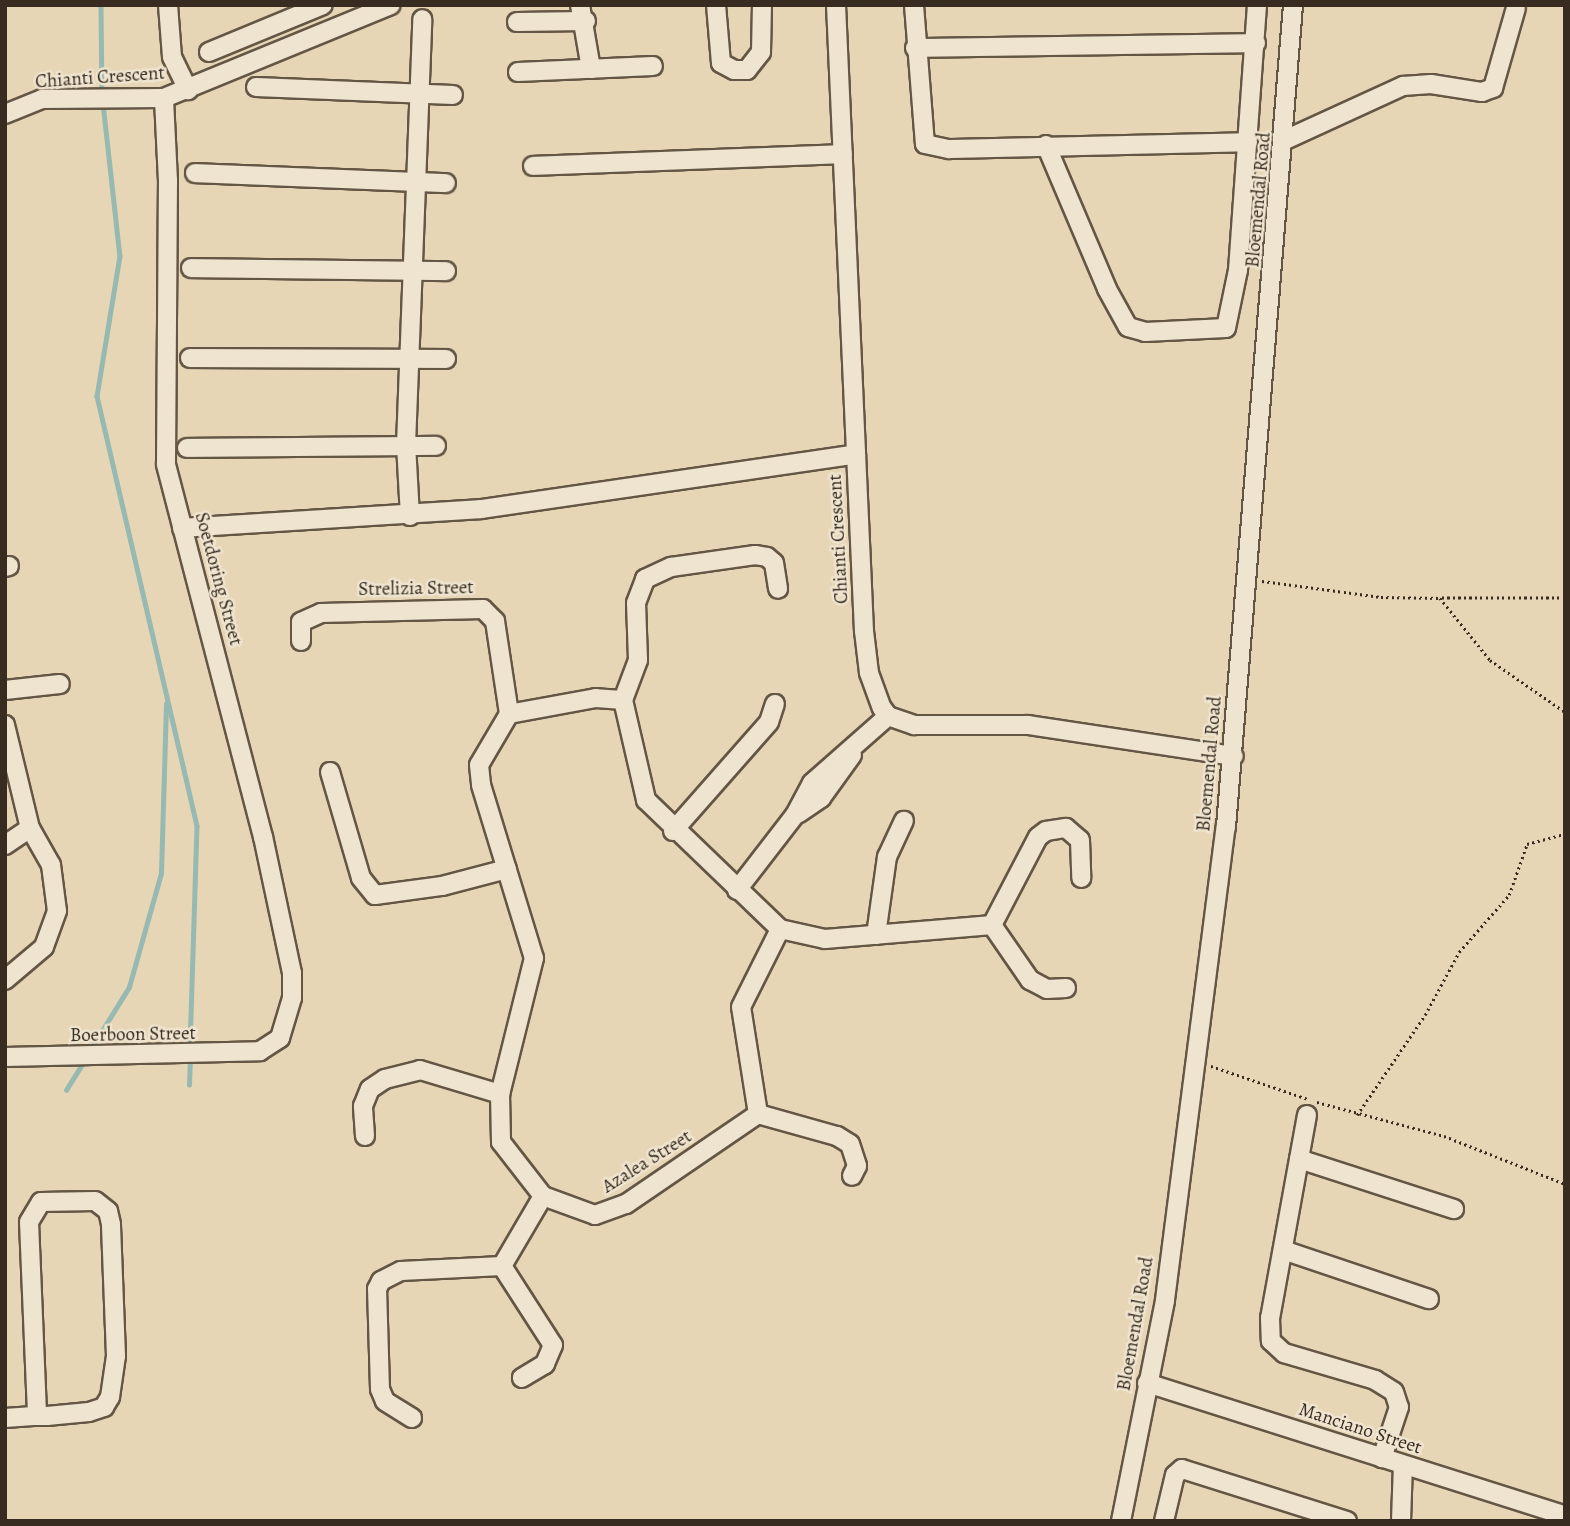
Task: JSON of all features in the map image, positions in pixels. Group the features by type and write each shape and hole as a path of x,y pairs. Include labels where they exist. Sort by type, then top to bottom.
{"street":[{"path":"168,5 172,57 188,90"},
{"path":"209,52 323,5"},
{"name":"Chianti Crescent","path":"5,114 42,99 164,98 391,5"},
{"path":"716,5 719,58 734,70 747,70 757,62 762,5"},
{"name":"Chianti Crescent","path":"836,5 856,454 869,673 888,716"},
{"path":"914,5 915,48 925,144 949,149 1248,142"},
{"path":"1046,145 1107,289 1128,327 1145,332 1206,333 1226,328 1231,317 1248,142 1257,5"},
{"name":"Bloemendal Road","path":"1121,1521 1165,1300 1198,1062 1234,756 1245,579 1285,140 1293,5"},
{"path":"1285,140 1403,86 1431,83 1482,92 1493,88 1516,8"},
{"path":"517,22 584,10 591,69"},
{"path":"410,516 406,445 422,19"},
{"path":"915,48 1256,43"},
{"path":"518,72 653,66"},
{"path":"256,87 453,95"},
{"name":"Soetdoring Street","path":"164,98 168,181 163,429 166,464 263,838 292,973 288,1023 280,1038 260,1051"},
{"path":"533,166 843,154"},
{"path":"195,173 446,183"},
{"path":"191,268 446,271"},
{"path":"190,358 446,359"},
{"path":"187,448 436,446"},
{"path":"182,528 410,516 610,492 856,454"},
{"path":"778,589 774,563 767,556 755,555 671,567 645,579 636,603 636,671 624,700 641,787 673,831 780,929 825,939 992,925"},
{"name":"Strelizia Street","path":"301,641 301,622 321,613 483,609 495,621 509,714"},
{"path":"5,690 60,684"},
{"path":"502,1266 543,1196 501,1142 500,1094 534,958 478,774 482,758 509,714 596,698 624,700"},
{"path":"673,831 769,722 775,704"},
{"path":"737,890 795,815 821,798 858,746 888,716 914,725 1028,725 1234,756"},
{"path":"5,725 12,780 30,828 51,865 56,920 44,947 5,980"},
{"path":"330,772 361,878 375,895 442,886 507,869"},
{"path":"876,934 887,857 904,821"},
{"path":"5,845 30,828"},
{"path":"992,925 1038,837 1046,831 1066,828 1080,840 1081,878"},
{"path":"992,925 1030,980 1047,989 1066,988"},
{"path":"780,929 741,1007 758,1114 837,1136 850,1144 857,1166 852,1176"},
{"name":"Boerboon Street","path":"5,1057 260,1051"},
{"path":"365,1136 363,1106 370,1089 386,1079 420,1070 500,1094"},
{"name":"Azalea Street","path":"543,1196 583,1212 608,1212 758,1114"},
{"path":"1307,1115 1270,1318 1271,1341 1284,1353 1375,1380 1394,1392 1399,1407 1382,1458"},
{"path":"1299,1159 1454,1209"},
{"path":"5,1418 37,1416 104,1407 114,1384 111,1224 108,1211 94,1201 41,1202 29,1222 37,1416"},
{"path":"1283,1250 1429,1298"},
{"path":"502,1266 553,1345 545,1364 522,1378"},
{"path":"412,1418 385,1401 380,1390 377,1289 381,1281 401,1271 502,1266"},
{"name":"Manciano Street","path":"1147,1383 1560,1514"},
{"path":"1401,1521 1403,1465"},
{"path":"1164,1521 1175,1475 1182,1469 1347,1521"}],"path":[{"path":"1245,579 1381,597 1565,598"},
{"path":"1440,598 1490,660 1565,712"},
{"path":"1357,1115 1425,1015 1459,952 1509,895 1527,844 1565,834"},
{"path":"1198,1062 1357,1115 1444,1136 1565,1184"}],"waterway":[{"path":"101,5 102,95"},
{"path":"103,103 120,256 97,396 197,826 190,1050"},
{"path":"90,1050 129,987 161,873 166,704"},
{"path":"189,1085 190,1058"},
{"path":"66,1090 84,1061"}]}
